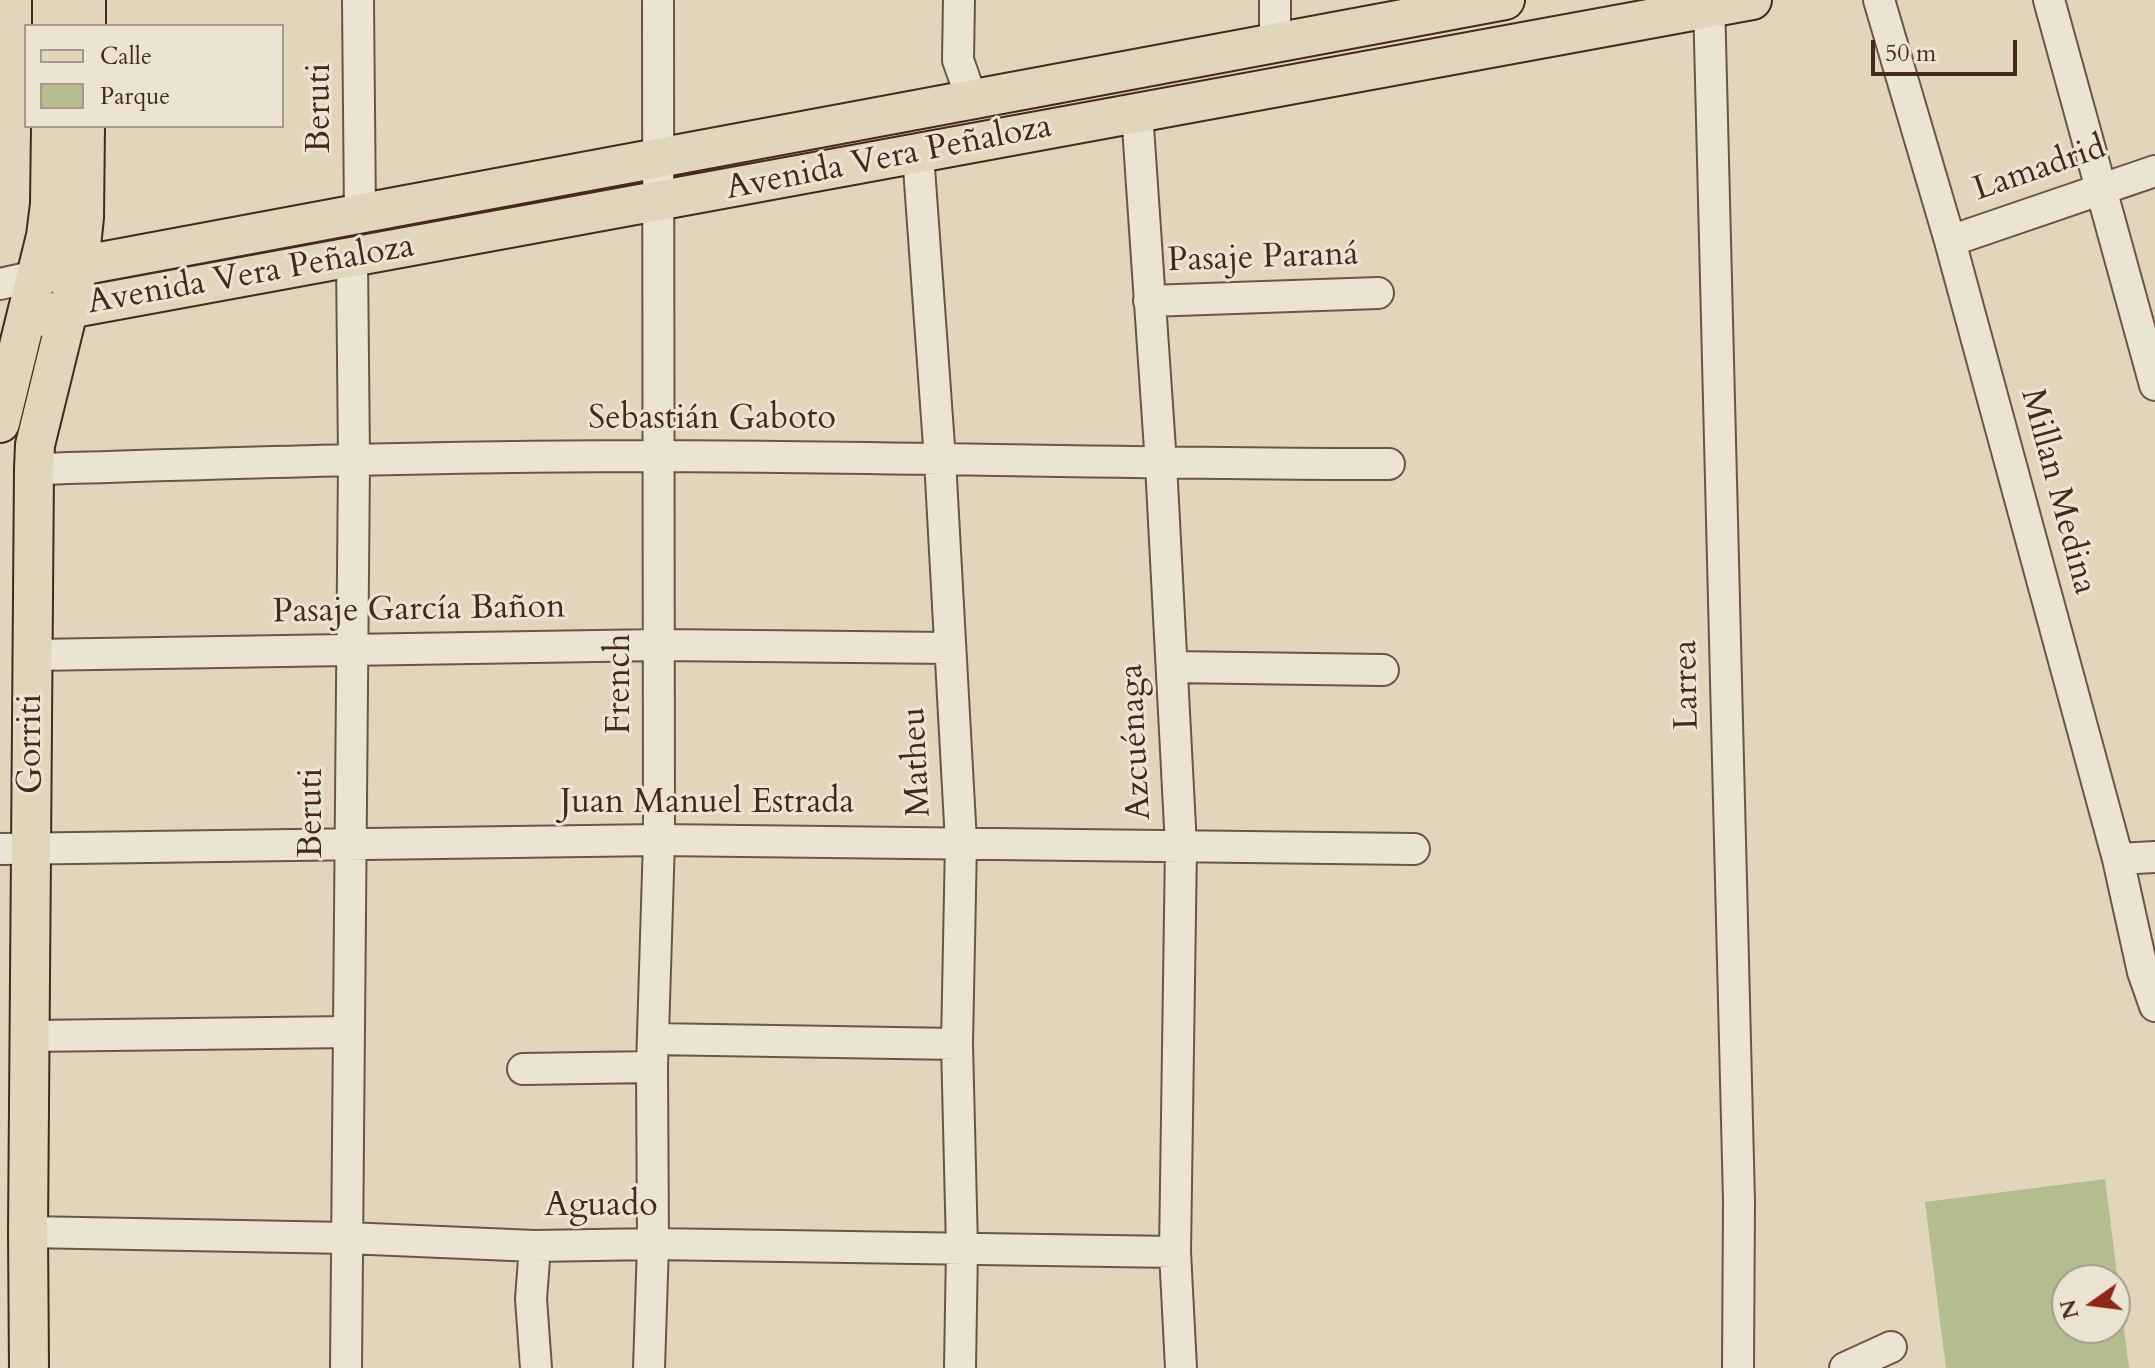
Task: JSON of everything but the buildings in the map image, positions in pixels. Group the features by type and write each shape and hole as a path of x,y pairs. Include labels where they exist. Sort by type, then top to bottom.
{"main road":[{"path":"52,0 52,24"},
{"path":"86,0 86,24"},
{"name":"Avenida Vera Peñaloza","path":"18,280 79,266 1505,0"},
{"name":"Avenida Vera Peñaloza","path":"13,323 68,309 918,154 1709,4 1752,0"},
{"path":"0,423 18,280 50,204 51,128"},
{"name":"Gorriti","path":"29,1368 30,1036 16,849 33,655 35,445 79,266 84,217 85,128"}],"street":[{"name":"Beruti","path":"358,0 360,215"},
{"name":"French","path":"649,1368 653,1244 652,1053 659,840 658,0"},
{"path":"959,0 958,60 972,100"},
{"path":"1275,0 1275,43"},
{"name":"Millan Medina","path":"1879,0 1950,241 2118,859 2143,972 2155,1006"},
{"path":"2049,0 2155,385"},
{"name":"Larrea","path":"1709,4 1739,1201 1738,1368"},
{"name":"Azcuénaga","path":"1137,112 1161,464 1181,846 1175,1252 1181,1368"},
{"name":"Matheu","path":"918,154 940,460 961,842 957,1044 962,1248 960,1368"},
{"name":"Lamadrid","path":"1950,241 2155,171"},
{"name":"Beruti","path":"346,1368 354,460 352,258"},
{"name":"Pasaje Paraná","path":"1149,301 1378,293"},
{"name":"Sebastián Gaboto","path":"34,469 658,456 1161,464 1389,464"},
{"name":"Pasaje García Bañon","path":"33,655 659,645 950,648"},
{"path":"1172,667 1383,670"},
{"name":"Juan Manuel Estrada","path":"16,849 659,840 1414,849"},
{"path":"2118,859 2155,857"},
{"path":"30,1036 349,1032"},
{"path":"523,1069 652,1053 957,1044"},
{"name":"Aguado","path":"28,1232 347,1238 535,1246 653,1244 1175,1252"},
{"path":"535,1246 531,1299 536,1368"},
{"path":"1845,1368 1891,1347"}],"green space":[{"path":"2105,1179 2116,1264 2051,1264 2051,1344 2126,1344 2129,1368 1946,1368 1925,1202"}]}
